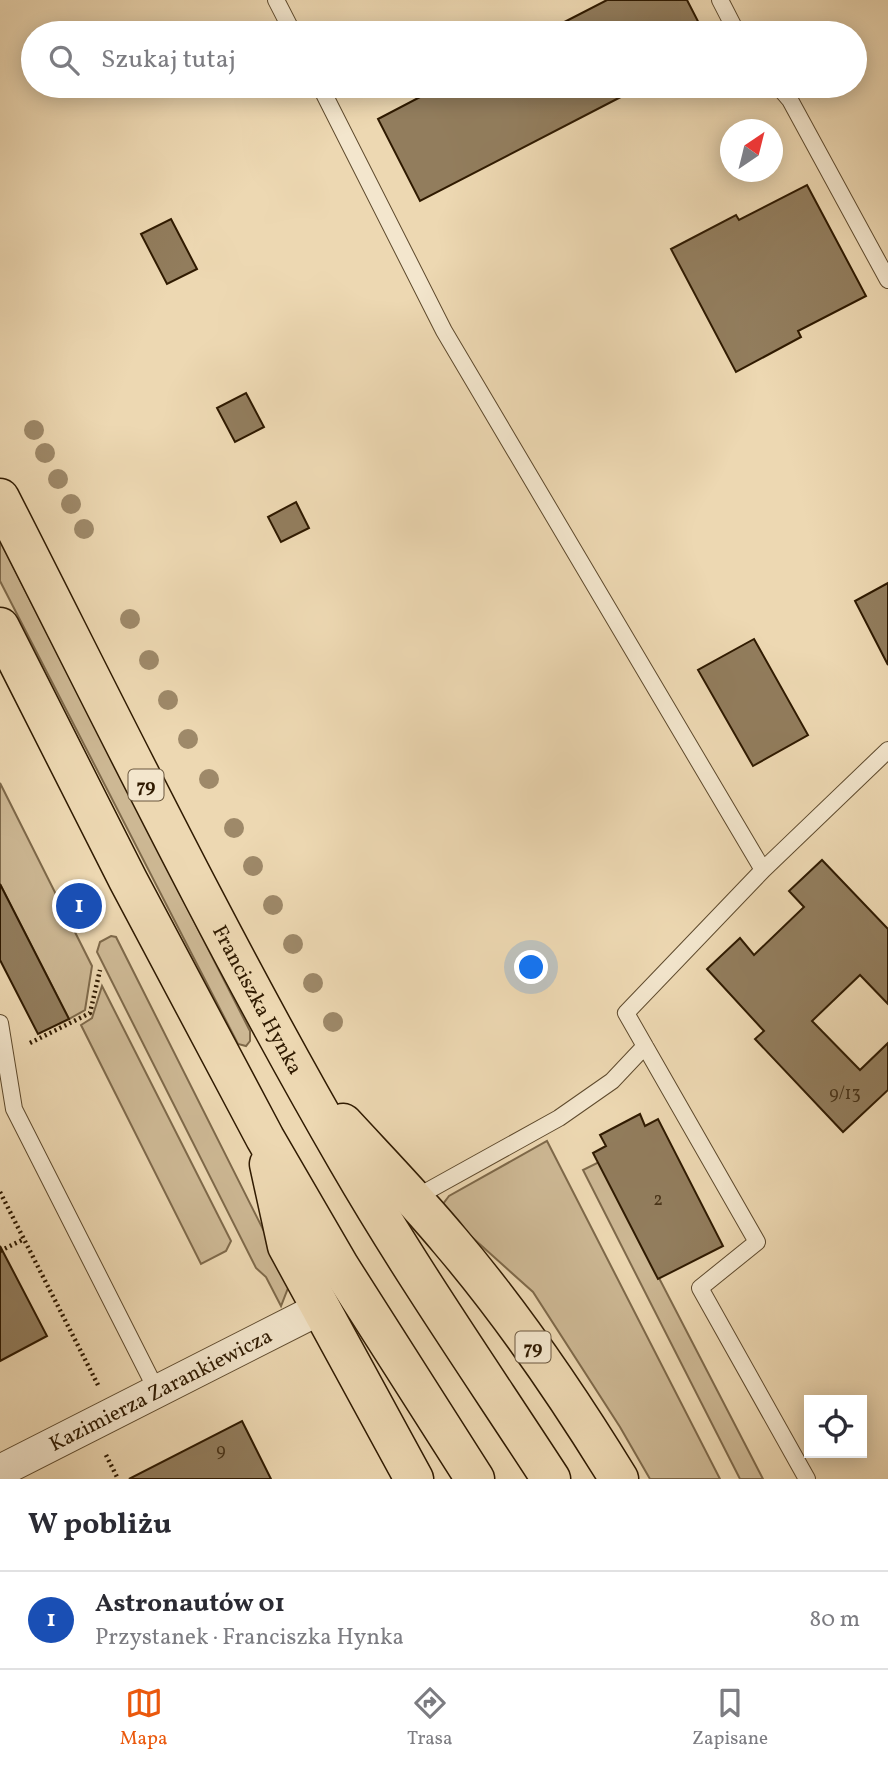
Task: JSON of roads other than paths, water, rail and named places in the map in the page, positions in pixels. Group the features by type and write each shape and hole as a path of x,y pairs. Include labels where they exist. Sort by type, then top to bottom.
{"main road":[{"name":"Franciszka Hynka","path":"0,498 232,955 295,1069 397,1242 551,1479"},
{"path":"0,627 128,880 265,1138 340,1268 475,1479"},
{"name":"79","path":"295,1069 451,1241 568,1397 619,1479"},
{"path":"265,1138 273,1188 287,1246 414,1479"}],"street":[{"name":"Kazimierza Zarankiewicza","path":"0,1471 321,1308"}],"lane":[{"path":"276,0 287,21"},
{"path":"720,0 731,21"},
{"path":"326,98 444,331 763,870"},
{"path":"788,98 888,280"},
{"path":"807,1479 700,1288 757,1242 626,1013 763,870 888,750"},
{"path":"0,1023 14,1109 158,1391"},
{"path":"413,1199 559,1118 612,1081 645,1046"}],"place":[{"name":"Astronautów 01","path":"79,906"}]}
